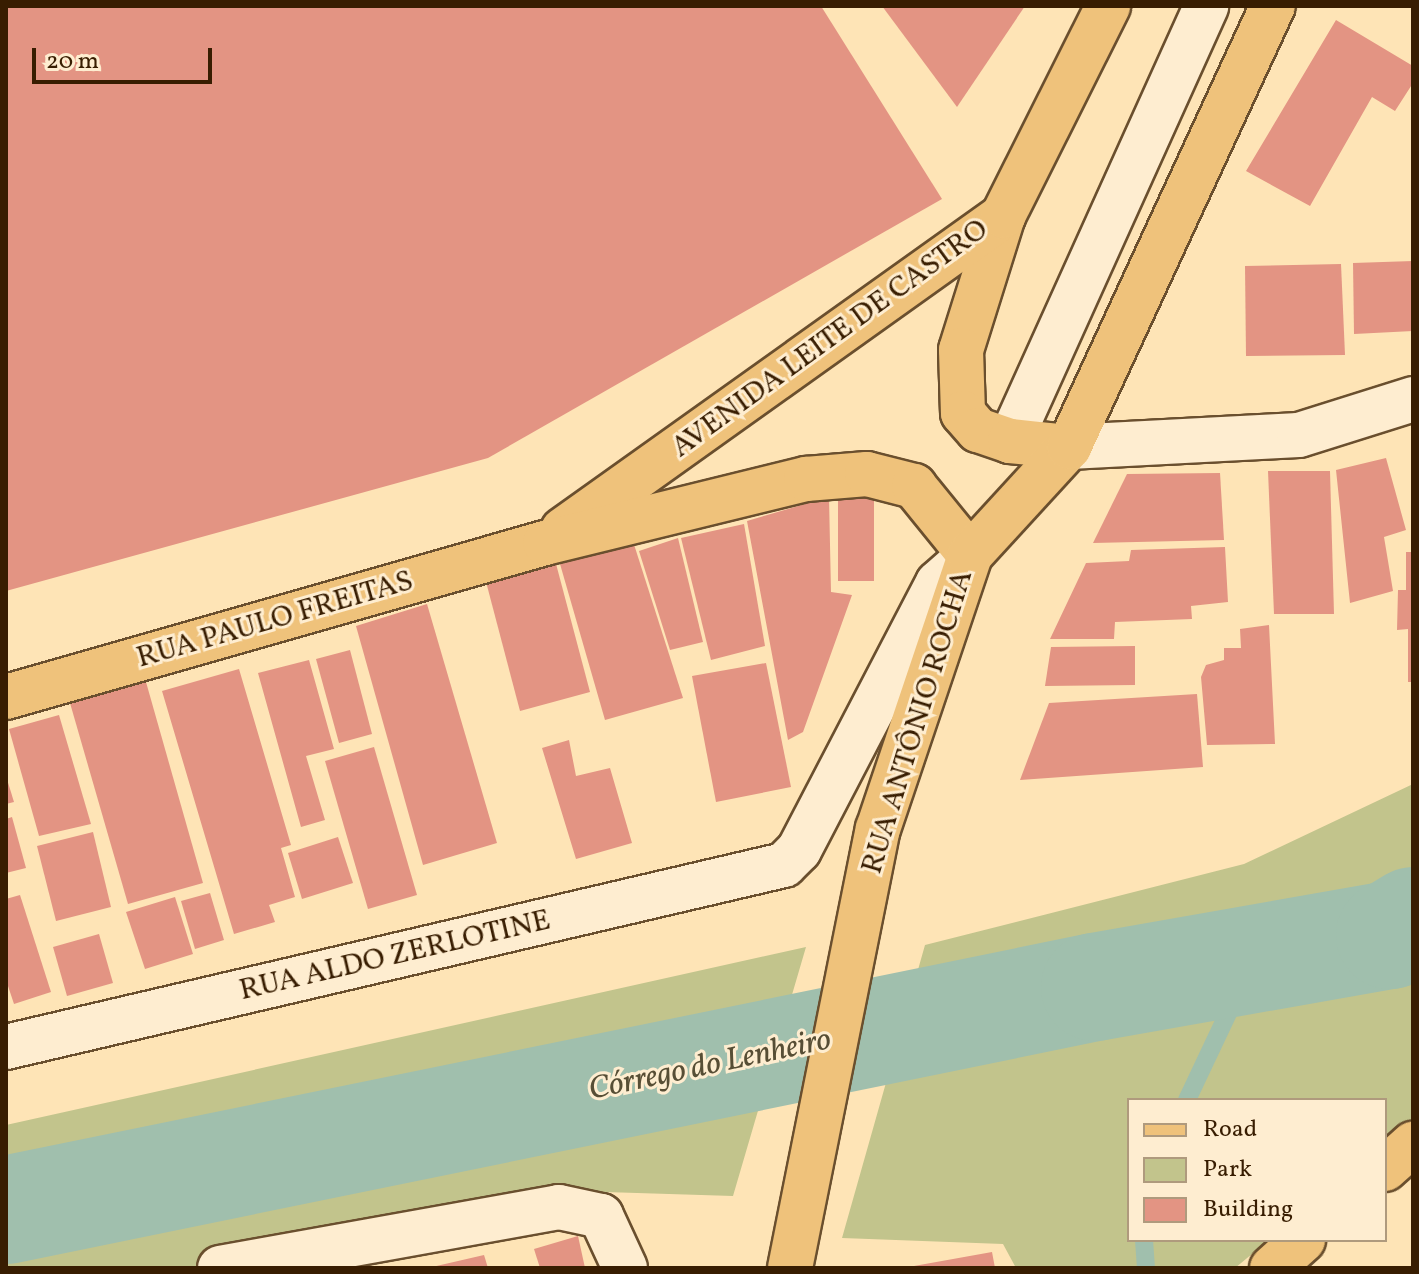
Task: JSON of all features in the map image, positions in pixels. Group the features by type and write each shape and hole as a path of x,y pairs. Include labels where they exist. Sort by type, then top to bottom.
{"main road":[{"name":"AVENIDA LEITE DE CASTRO","path":"545,543 1003,216 1108,6"},
{"path":"1003,216 958,370 969,422 1010,441 1069,447 1273,6"},
{"name":"RUA ANTÔNIO ROCHA","path":"790,1268 878,829 970,555 1069,447"},
{"name":"RUA PAULO FREITAS","path":"6,697 545,543 806,479 867,474 914,486 970,555"},
{"path":"1387,1167 1413,1144"},
{"path":"1272,1268 1301,1242"}],"street":[{"path":"1010,441 1206,6"},
{"path":"1069,447 1299,435 1413,399"},
{"name":"RUA ALDO ZERLOTINE","path":"6,1047 784,865 799,850 938,583 970,555"},
{"path":"220,1268 559,1207 601,1216 625,1268"}],"green space":[{"path":"1413,784 1413,1120 1387,1142 1387,1098 1127,1098 1127,1242 1267,1242 1235,1268 1016,1268 1003,1244 842,1238 925,945 1244,864"},
{"path":"806,947 733,1196 573,1191 189,1268 6,1268 6,1125"}],"building":[{"path":"6,6 821,6 942,199 488,458 6,591"},
{"path":"882,6 1025,6 957,107"},
{"path":"1336,20 1413,66 1413,83 1395,111 1372,97 1310,206 1246,171"},
{"path":"1413,261 1413,331 1354,334 1353,263"},
{"path":"1341,264 1345,355 1246,356 1245,266"},
{"path":"1386,458 1406,530 1384,537 1393,591 1350,603 1336,470"},
{"path":"1268,471 1330,471 1334,614 1274,614"},
{"path":"1220,473 1224,540 1093,543 1127,474"},
{"path":"838,495 874,495 874,581 838,581"},
{"path":"829,497 831,592 852,595 803,732 788,740 747,521"},
{"path":"744,524 765,646 711,660 681,538"},
{"path":"631,535 683,698 605,720 558,557"},
{"path":"678,538 703,642 670,650 639,551"},
{"path":"1225,547 1228,602 1191,606 1192,619 1115,622 1114,639 1050,639 1086,563 1129,561 1131,550"},
{"path":"1406,552 1413,552 1413,682 1408,682 1408,629 1397,630 1398,590 1406,590"},
{"path":"555,560 590,692 520,711 485,578"},
{"path":"427,604 497,843 423,865 356,626"},
{"path":"1269,625 1275,744 1207,745 1201,677 1206,665 1224,660 1224,648 1241,648 1240,629"},
{"path":"1135,646 1135,685 1045,686 1051,647"},
{"path":"350,650 372,734 339,743 316,659"},
{"path":"309,660 334,749 306,756 325,820 301,827 258,673"},
{"path":"766,663 791,787 716,802 692,676"},
{"path":"239,669 291,845 281,848 295,897 269,905 275,922 234,934 162,691"},
{"path":"146,682 203,883 128,904 70,703"},
{"path":"1197,694 1203,767 1020,780 1049,703"},
{"path":"59,715 91,824 39,836 9,729"},
{"path":"569,740 576,776 610,768 632,843 576,859 542,748"},
{"path":"374,747 417,895 368,909 325,761"},
{"path":"6,776 14,802 6,804"},
{"path":"12,817 26,868 6,873 6,819"},
{"path":"93,832 111,907 56,921 37,846"},
{"path":"338,837 353,883 302,899 288,853"},
{"path":"210,893 224,940 195,949 181,901"},
{"path":"20,895 51,992 14,1004 6,980 6,899"},
{"path":"175,897 193,954 145,969 126,912"},
{"path":"99,934 113,983 67,996 53,947"},
{"path":"578,1236 585,1268 540,1268 534,1249"},
{"path":"992,1252 995,1268 914,1266"},
{"path":"484,1255 488,1268 432,1268 432,1267"}],"waterway":[{"name":"Córrego do Lenheiro","path":"6,1210 1095,987 1390,935 1413,921"},
{"path":"1188,1098 1254,958"},
{"path":"1144,1242 1146,1268"}]}
